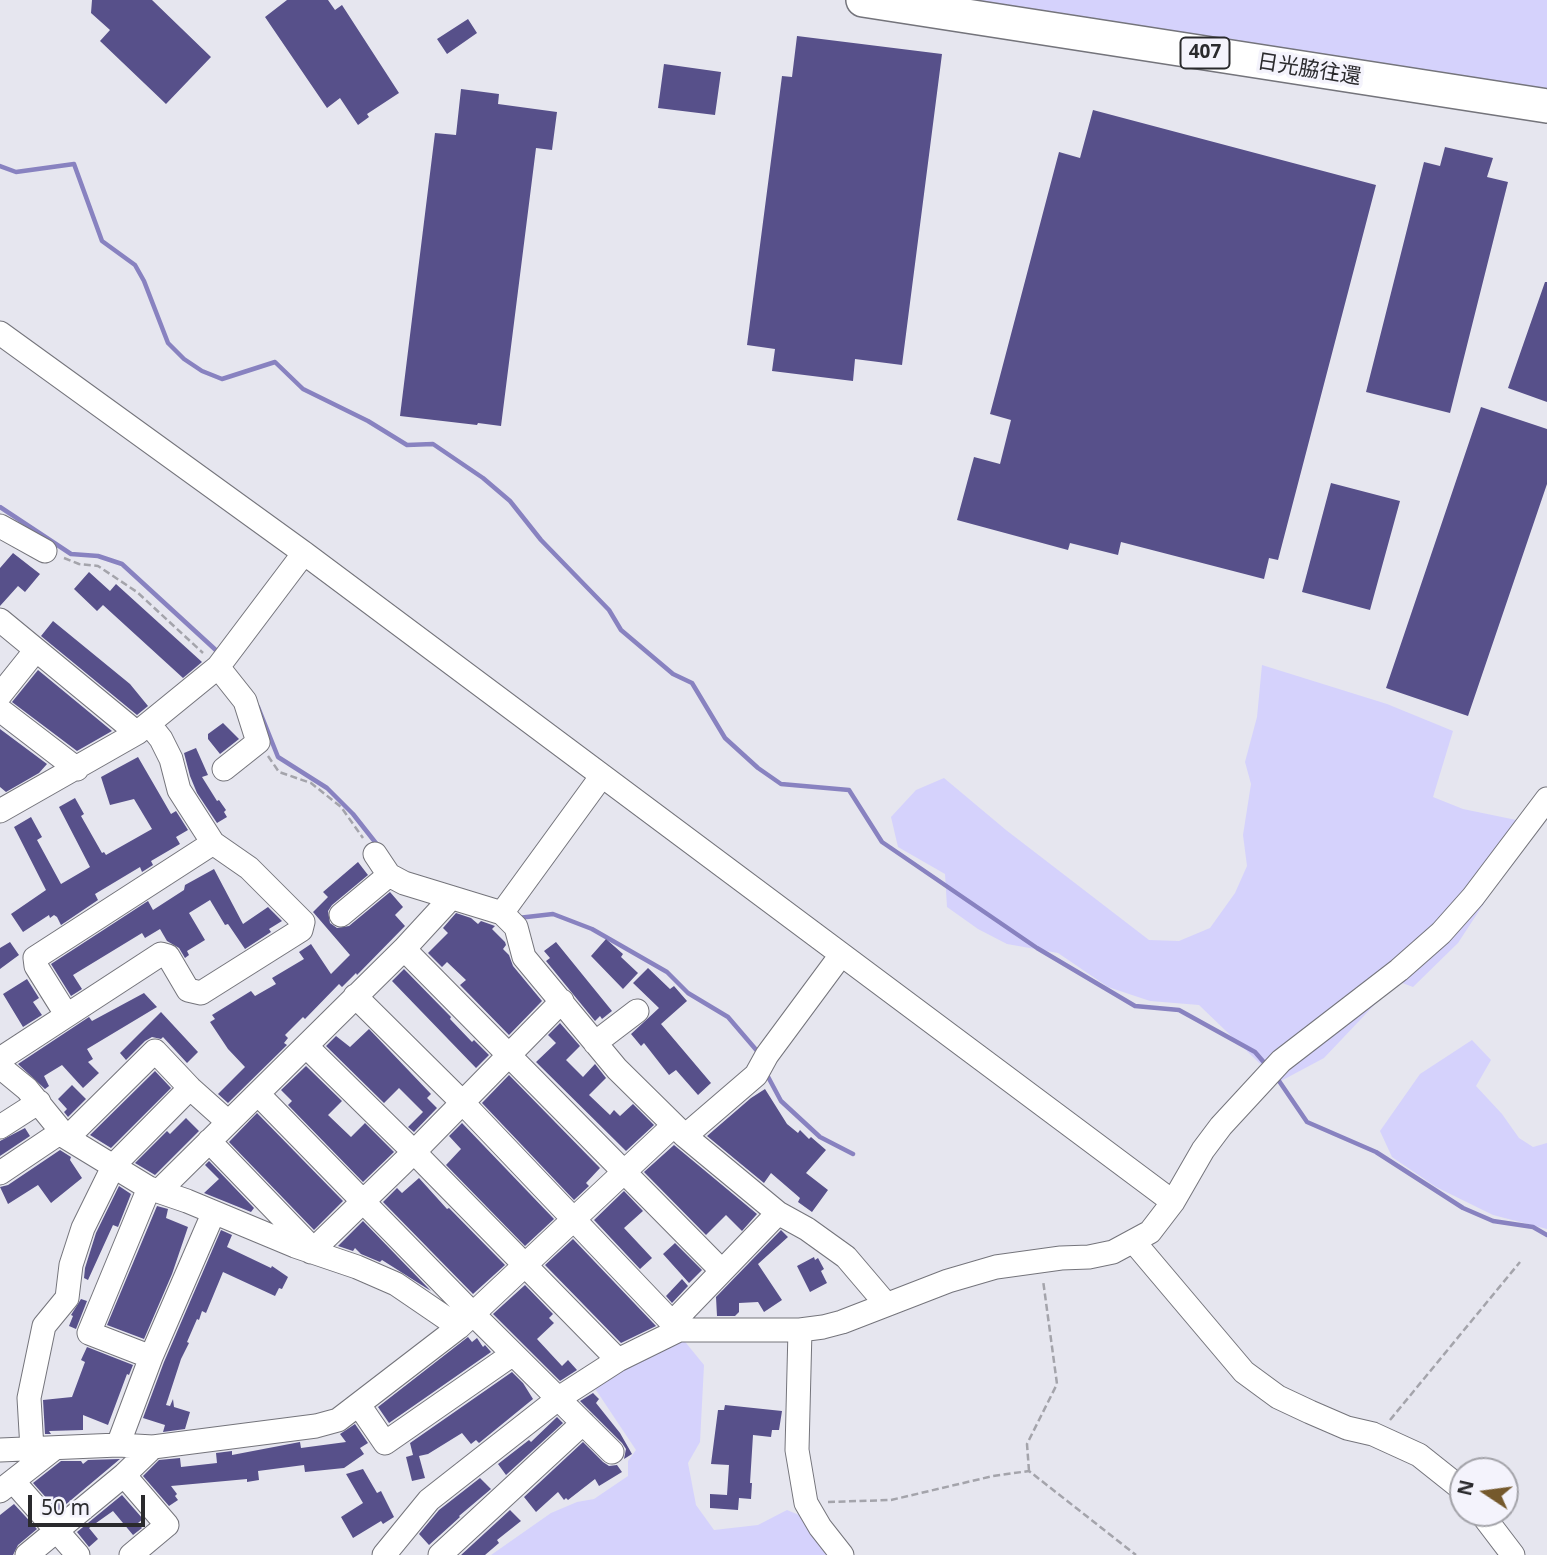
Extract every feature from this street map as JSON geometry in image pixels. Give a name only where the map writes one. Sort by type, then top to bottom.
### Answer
[{"type":"highway","name":"日光脇往還","points":[[863,0],[1547,106]]},
{"type":"street","points":[[0,333],[304,553],[1173,1202]]},
{"type":"street","points":[[0,526],[46,551]]},
{"type":"street","points":[[4,804],[77,769],[143,729],[218,667],[304,553]]},
{"type":"street","points":[[0,620],[36,650],[143,729],[161,739],[171,760],[179,790],[213,843],[249,868],[303,922],[301,930],[201,993],[188,990],[168,956],[161,954],[0,1059]]},
{"type":"street","points":[[0,695],[36,650]]},
{"type":"street","points":[[218,667],[245,701],[258,742],[224,769]]},
{"type":"street","points":[[0,710],[77,769]]},
{"type":"street","points":[[502,913],[601,777]]},
{"type":"street","points":[[355,996],[463,1103],[676,1326],[800,1330],[842,1322],[948,1281],[996,1267],[1113,1252],[1150,1232],[1173,1202],[1203,1150],[1221,1126],[1281,1061],[1399,970],[1441,933],[1473,897],[1547,799]]},
{"type":"street","points":[[66,1014],[36,966],[35,958],[213,843]]},
{"type":"street","points":[[375,854],[389,875],[404,883],[502,913],[516,927],[524,957],[617,1069],[679,1131],[778,1213],[807,1229],[846,1257],[886,1304]]},
{"type":"street","points":[[341,915],[389,875]]},
{"type":"street","points":[[151,1357],[89,1333],[154,1189],[258,1094],[404,949],[451,898]]},
{"type":"street","points":[[404,949],[722,1271]]},
{"type":"street","points":[[0,1450],[153,1447],[316,1426],[338,1420],[466,1320],[625,1171],[756,1075],[766,1055],[841,955]]},
{"type":"street","points":[[312,1250],[365,1201],[562,1001]]},
{"type":"street","points":[[595,1044],[637,1011]]},
{"type":"street","points":[[306,1046],[618,1360]]},
{"type":"street","points":[[0,1173],[64,1135],[155,1051],[190,1088],[228,1122]]},
{"type":"street","points":[[0,1067],[39,1102],[64,1135],[154,1189],[357,1267],[466,1320],[513,1354],[612,1452]]},
{"type":"street","points":[[32,1450],[29,1398],[44,1326],[67,1298],[71,1265],[83,1228],[114,1165],[190,1088]]},
{"type":"street","points":[[258,1094],[365,1201],[466,1320]]},
{"type":"street","points":[[0,1127],[39,1102]]},
{"type":"street","points":[[209,1141],[312,1250]]},
{"type":"street","points":[[383,1555],[429,1500],[559,1398],[676,1326],[722,1271],[778,1213]]},
{"type":"street","points":[[118,1446],[151,1357],[214,1214]]},
{"type":"street","points":[[1134,1242],[1244,1372],[1278,1397],[1347,1428],[1377,1436],[1419,1455],[1449,1479]]},
{"type":"street","points":[[800,1330],[797,1450],[807,1503],[820,1527],[842,1555]]},
{"type":"street","points":[[359,1405],[385,1443],[513,1354]]},
{"type":"street","points":[[440,1555],[583,1423]]},
{"type":"street","points":[[27,1555],[124,1475],[153,1447]]},
{"type":"street","points":[[56,1448],[6,1486],[56,1530],[78,1555]]},
{"type":"street","points":[[124,1475],[167,1525],[131,1555]]},
{"type":"street","points":[[1492,1527],[1513,1555]]},
{"type":"path","points":[[46,551],[79,565],[98,566],[137,592],[218,667]]},
{"type":"path","points":[[258,742],[279,772],[311,783],[341,807],[375,854]]},
{"type":"path","points":[[1041,1261],[1057,1384],[1027,1444],[1030,1471],[1136,1555]]},
{"type":"path","points":[[1377,1436],[1520,1262]]},
{"type":"path","points":[[807,1503],[891,1500],[993,1476],[1030,1471]]},
{"type":"shaded area","points":[[966,0],[1547,0],[1547,96]]},
{"type":"shaded area","points":[[1262,665],[1387,704],[1453,731],[1433,797],[1463,809],[1526,822],[1492,891],[1458,943],[1413,987],[1397,981],[1324,1058],[1279,1082],[1199,1005],[1150,1001],[1108,987],[1058,953],[1007,944],[978,929],[947,907],[945,874],[898,847],[891,817],[916,790],[944,778],[1006,830],[1149,940],[1179,941],[1210,928],[1235,893],[1247,866],[1243,835],[1251,784],[1245,762],[1257,717]]},
{"type":"shaded area","points":[[1472,1040],[1491,1060],[1476,1086],[1502,1114],[1519,1138],[1533,1147],[1547,1143],[1547,1229],[1493,1215],[1436,1187],[1392,1157],[1380,1131],[1420,1074]]},
{"type":"shaded area","points":[[682,1338],[704,1365],[700,1442],[688,1463],[696,1505],[714,1530],[758,1525],[787,1510],[806,1518],[827,1555],[491,1555],[551,1513],[577,1502],[594,1499],[628,1476],[628,1461],[636,1450],[594,1387],[628,1361]]},
{"type":"building","points":[[92,0],[152,0],[211,57],[166,104],[100,41],[110,30],[91,13]]},
{"type":"building","points":[[287,0],[328,0],[335,10],[342,5],[399,93],[367,114],[369,117],[358,125],[340,98],[327,108],[265,17]]},
{"type":"building","points":[[468,19],[477,33],[447,54],[437,39]]},
{"type":"building","points":[[797,36],[942,54],[902,365],[855,359],[853,381],[772,371],[775,349],[747,345],[782,76],[792,77]]},
{"type":"building","points":[[664,64],[721,72],[715,115],[658,108]]},
{"type":"building","points":[[461,89],[499,94],[498,104],[557,112],[552,150],[536,148],[501,426],[400,416],[435,133],[456,135]]},
{"type":"building","points":[[1093,110],[1376,185],[1278,560],[1269,558],[1264,579],[1121,542],[1118,555],[1070,543],[1068,550],[957,520],[974,457],[1000,464],[1011,420],[990,414],[1059,152],[1080,158]]},
{"type":"building","points":[[1445,147],[1493,158],[1487,177],[1508,182],[1450,413],[1366,392],[1424,162],[1440,166]]},
{"type":"building","points":[[1547,282],[1547,402],[1508,388]]},
{"type":"building","points":[[1481,407],[1547,429],[1547,484],[1468,716],[1386,688]]},
{"type":"building","points":[[1331,483],[1400,501],[1370,610],[1302,592]]},
{"type":"building","points":[[13,553],[40,574],[25,592],[18,586],[0,606],[0,568]]},
{"type":"building","points":[[89,572],[110,591],[116,584],[202,662],[183,678],[103,605],[97,611],[74,589]]},
{"type":"building","points":[[53,621],[130,684],[148,706],[137,715],[41,636]]},
{"type":"building","points":[[38,670],[112,731],[77,751],[12,702]]},
{"type":"building","points":[[223,723],[239,739],[220,754],[208,739],[208,734]]},
{"type":"building","points":[[0,729],[47,764],[39,773],[6,792],[0,787]]},
{"type":"building","points":[[196,748],[208,775],[202,777],[226,810],[224,812],[227,817],[217,823],[197,793],[190,776],[184,753]]},
{"type":"building","points":[[138,757],[171,814],[176,811],[188,830],[176,837],[180,844],[151,861],[153,865],[142,872],[140,867],[95,894],[98,900],[61,925],[57,917],[54,915],[50,918],[49,915],[23,932],[11,914],[46,890],[14,827],[31,817],[42,837],[37,840],[61,884],[90,867],[59,807],[75,798],[84,814],[81,816],[102,853],[106,855],[152,829],[134,799],[110,805],[101,777]]},
{"type":"building","points":[[358,862],[368,875],[332,905],[328,911],[330,923],[337,928],[349,926],[390,892],[403,907],[395,915],[405,926],[357,975],[356,973],[342,987],[339,984],[305,1019],[303,1017],[285,1035],[288,1038],[284,1043],[287,1045],[228,1103],[218,1094],[245,1067],[228,1049],[210,1022],[215,1019],[212,1015],[251,991],[255,996],[276,984],[272,978],[304,959],[299,952],[311,944],[331,974],[350,955],[313,912],[328,897],[323,892]]},
{"type":"building","points":[[214,869],[243,924],[268,907],[282,921],[269,929],[271,932],[245,949],[228,924],[225,925],[210,900],[189,913],[205,940],[187,951],[189,955],[185,958],[179,948],[167,941],[160,929],[145,938],[142,933],[73,975],[82,989],[71,996],[51,964],[148,901],[153,910],[184,890],[185,885]]},
{"type":"building","points":[[456,913],[471,918],[478,924],[481,921],[495,926],[492,929],[505,942],[503,949],[509,955],[513,966],[542,1001],[509,1035],[460,985],[466,980],[447,962],[442,967],[428,953],[448,933],[443,928]]},
{"type":"building","points":[[606,939],[638,973],[623,989],[591,956]]},
{"type":"building","points":[[10,942],[19,955],[0,969],[0,948]]},
{"type":"building","points":[[556,942],[612,1011],[602,1019],[600,1016],[595,1021],[546,961],[550,958],[544,951]]},
{"type":"building","points":[[648,968],[670,989],[674,986],[687,1001],[661,1024],[711,1083],[698,1095],[676,1070],[669,1075],[644,1043],[641,1046],[631,1034],[659,1008],[633,983]]},
{"type":"building","points":[[404,969],[472,1042],[474,1040],[489,1055],[476,1068],[392,981]]},
{"type":"building","points":[[27,979],[39,998],[33,1002],[42,1015],[23,1027],[3,994]]},
{"type":"building","points":[[144,993],[157,1007],[87,1049],[93,1059],[88,1062],[99,1073],[83,1088],[62,1065],[44,1076],[49,1086],[45,1089],[18,1064],[89,1017],[92,1021]]},
{"type":"building","points":[[161,1012],[198,1052],[187,1063],[163,1037],[152,1037],[126,1060],[120,1053]]},
{"type":"building","points":[[560,1023],[580,1046],[566,1060],[583,1077],[595,1064],[606,1078],[589,1095],[610,1115],[614,1110],[620,1116],[633,1104],[654,1125],[626,1151],[536,1062],[556,1043],[548,1035]]},
{"type":"building","points":[[369,1029],[431,1094],[427,1098],[437,1108],[414,1132],[408,1127],[423,1112],[399,1088],[384,1103],[326,1046],[336,1036],[350,1047]]},
{"type":"building","points":[[306,1066],[342,1101],[328,1115],[351,1137],[365,1123],[394,1152],[363,1182],[288,1105],[292,1101],[281,1090]]},
{"type":"building","points":[[155,1071],[171,1088],[111,1148],[90,1135]]},
{"type":"building","points":[[509,1075],[600,1168],[586,1183],[589,1186],[574,1200],[482,1103]]},
{"type":"building","points":[[72,1085],[86,1099],[68,1117],[64,1112],[67,1109],[58,1099]]},
{"type":"building","points":[[765,1089],[787,1124],[798,1133],[800,1130],[809,1139],[811,1137],[826,1150],[806,1173],[828,1190],[812,1212],[798,1202],[800,1198],[771,1173],[764,1183],[707,1136]]},
{"type":"building","points":[[257,1113],[343,1201],[314,1230],[229,1142]]},
{"type":"building","points":[[186,1118],[199,1131],[155,1175],[135,1163],[167,1131],[170,1134]]},
{"type":"building","points":[[462,1123],[554,1219],[525,1246],[446,1165],[461,1149],[449,1136]]},
{"type":"building","points":[[25,1128],[30,1136],[0,1156],[0,1141]]},
{"type":"building","points":[[674,1145],[757,1214],[742,1231],[726,1215],[706,1235],[644,1172]]},
{"type":"building","points":[[60,1150],[71,1157],[70,1160],[82,1178],[51,1203],[38,1185],[8,1204],[0,1187],[8,1185]]},
{"type":"building","points":[[209,1161],[254,1208],[251,1212],[204,1193],[219,1179],[205,1165]]},
{"type":"building","points":[[419,1178],[505,1265],[473,1294],[383,1202],[397,1188],[402,1193]]},
{"type":"building","points":[[119,1186],[131,1194],[118,1227],[113,1225],[88,1280],[84,1278],[85,1268],[96,1233]]},
{"type":"building","points":[[624,1191],[643,1211],[624,1228],[652,1258],[640,1269],[594,1220]]},
{"type":"building","points":[[157,1206],[168,1209],[166,1218],[188,1227],[172,1274],[144,1339],[107,1325]]},
{"type":"building","points":[[363,1221],[431,1291],[382,1260],[380,1262],[361,1254],[355,1248],[353,1251],[338,1246]]},
{"type":"building","points":[[221,1230],[232,1235],[227,1247],[271,1268],[272,1266],[288,1277],[275,1296],[223,1272],[206,1313],[202,1311],[187,1342],[189,1343],[166,1405],[170,1406],[173,1399],[174,1407],[190,1412],[185,1429],[163,1432],[165,1425],[143,1418]]},
{"type":"building","points":[[781,1230],[788,1237],[758,1264],[782,1300],[764,1312],[758,1302],[739,1303],[739,1312],[735,1316],[717,1316],[716,1297]]},
{"type":"building","points":[[573,1239],[656,1326],[621,1343],[545,1265]]},
{"type":"building","points":[[675,1243],[702,1270],[689,1283],[663,1254]]},
{"type":"building","points":[[814,1257],[815,1260],[818,1258],[824,1269],[821,1271],[827,1283],[810,1292],[797,1266]]},
{"type":"building","points":[[682,1279],[688,1286],[672,1303],[666,1296]]},
{"type":"building","points":[[525,1285],[553,1314],[549,1318],[554,1323],[537,1339],[562,1366],[568,1360],[577,1370],[560,1381],[493,1314]]},
{"type":"building","points":[[81,1299],[87,1301],[76,1329],[69,1326],[73,1316],[71,1315]]},
{"type":"building","points":[[468,1337],[472,1342],[477,1338],[483,1347],[485,1345],[491,1352],[389,1423],[378,1407]]},
{"type":"building","points":[[87,1347],[133,1365],[108,1425],[83,1415],[83,1430],[49,1431],[51,1434],[45,1434],[43,1400],[72,1397],[85,1362],[81,1360]]},
{"type":"building","points":[[512,1372],[533,1399],[479,1443],[476,1440],[471,1444],[462,1433],[428,1454],[419,1456],[425,1478],[412,1481],[406,1457],[413,1455],[410,1443]]},
{"type":"building","points":[[593,1393],[599,1399],[596,1403],[620,1433],[632,1454],[624,1459],[626,1449],[622,1443],[580,1401]]},
{"type":"building","points":[[725,1405],[782,1411],[779,1430],[772,1430],[771,1437],[753,1435],[751,1499],[739,1498],[738,1510],[710,1508],[710,1494],[727,1495],[729,1465],[711,1464],[718,1410],[724,1410]]},
{"type":"building","points":[[557,1417],[563,1423],[506,1475],[498,1464],[529,1440],[531,1442]]},
{"type":"building","points":[[355,1424],[368,1443],[360,1448],[364,1454],[344,1468],[305,1472],[304,1465],[258,1471],[259,1480],[247,1482],[247,1479],[171,1486],[178,1500],[169,1506],[143,1476],[159,1460],[180,1458],[181,1467],[217,1463],[216,1453],[232,1451],[232,1455],[300,1442],[301,1448],[346,1442],[340,1434]]},
{"type":"building","points":[[583,1442],[603,1462],[609,1466],[617,1465],[622,1472],[599,1486],[595,1479],[568,1500],[564,1500],[558,1492],[536,1512],[524,1497]]},
{"type":"building","points":[[120,1459],[58,1511],[33,1483],[61,1461],[81,1461],[83,1464],[88,1460]]},
{"type":"building","points":[[363,1469],[377,1493],[381,1491],[394,1517],[383,1524],[381,1521],[353,1538],[341,1517],[363,1503],[346,1474]]},
{"type":"building","points":[[480,1478],[491,1489],[429,1545],[419,1534],[439,1510]]},
{"type":"building","points":[[122,1495],[143,1519],[138,1523],[142,1528],[133,1535],[113,1511],[89,1528],[98,1539],[89,1547],[77,1532]]},
{"type":"building","points":[[14,1504],[37,1529],[18,1545],[13,1555],[0,1555],[0,1515]]},
{"type":"building","points":[[510,1510],[521,1521],[497,1540],[499,1543],[485,1555],[461,1555]]},
{"type":"waterway","points":[[0,166],[16,172],[74,164],[102,241],[135,265],[168,343],[184,359],[202,371],[222,379],[275,362],[303,389],[368,421],[407,445],[433,444],[483,478],[510,501],[541,540],[609,610],[621,630],[673,674],[692,683],[725,738],[758,768],[781,784],[849,790],[882,842],[1037,948],[1135,1006],[1179,1010],[1255,1052],[1268,1067]]},
{"type":"waterway","points":[[0,507],[71,554],[98,556],[122,564],[219,653]]},
{"type":"waterway","points":[[258,707],[278,757],[327,788],[353,814],[379,847]]},
{"type":"waterway","points":[[518,918],[553,914],[592,929],[667,972],[688,993],[728,1017],[758,1052]]},
{"type":"waterway","points":[[766,1073],[781,1101],[820,1137],[853,1154]]},
{"type":"waterway","points":[[1277,1078],[1307,1122],[1376,1152],[1463,1208],[1493,1221],[1533,1227],[1547,1235]]}]
